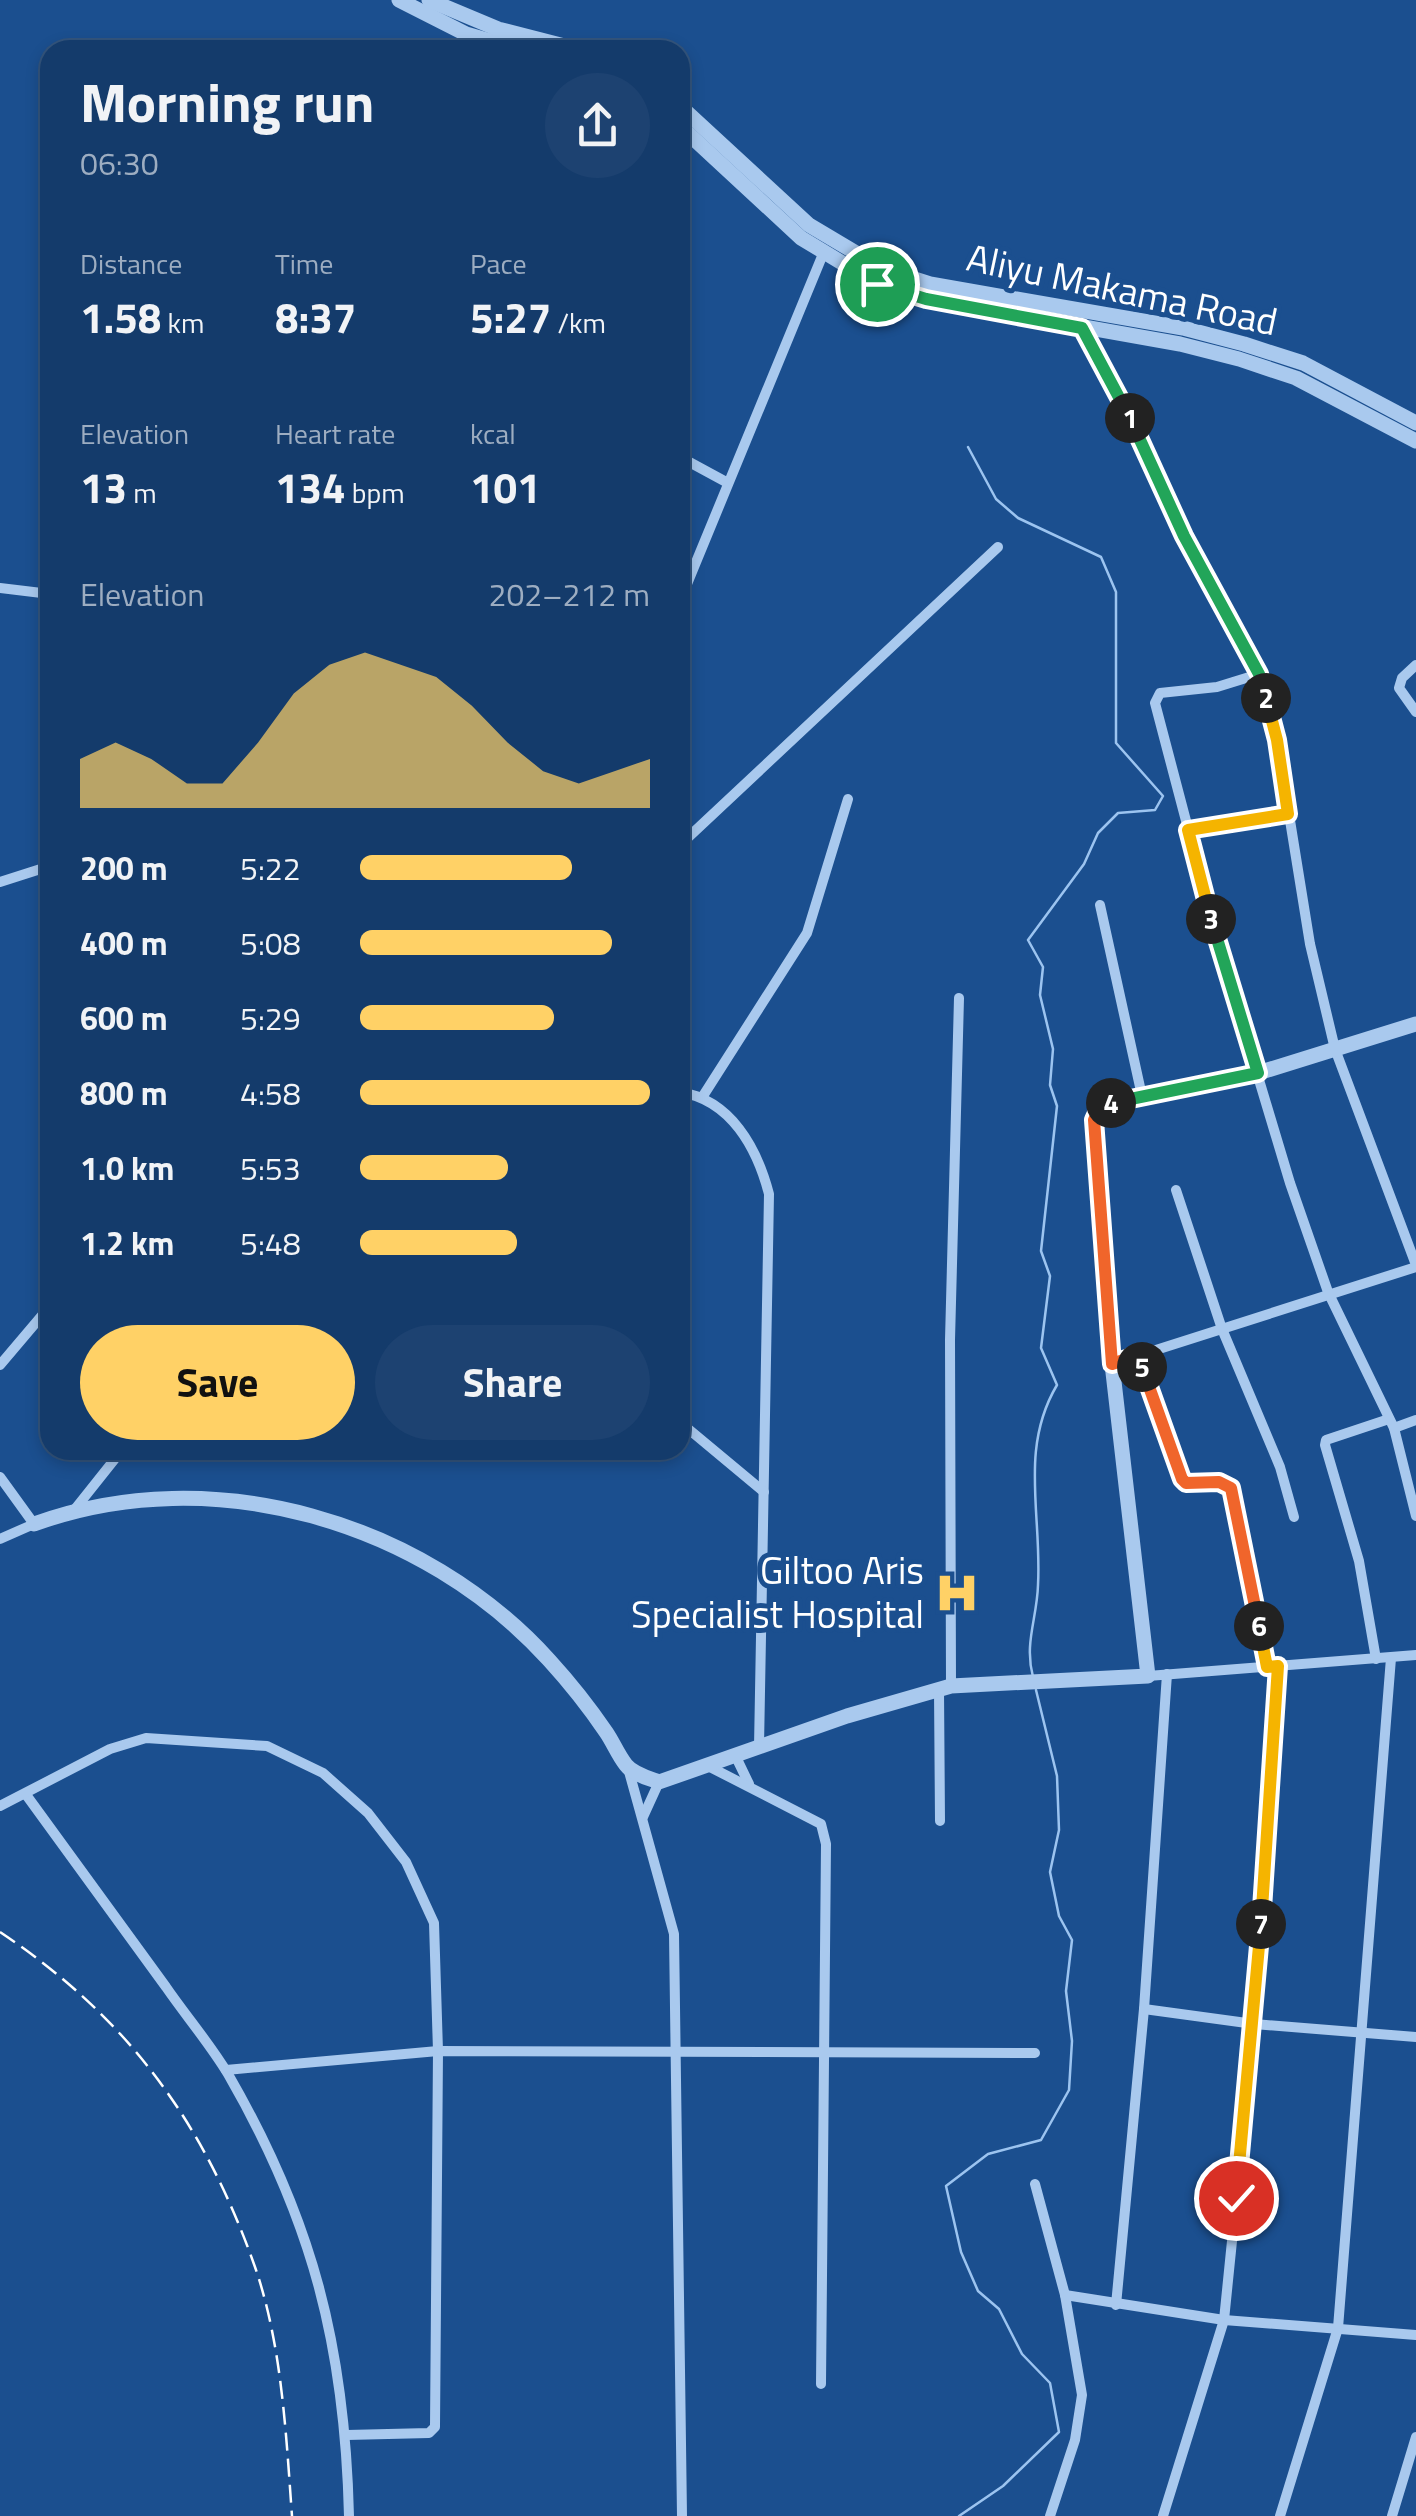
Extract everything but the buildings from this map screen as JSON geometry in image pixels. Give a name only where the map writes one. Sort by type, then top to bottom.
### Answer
[{"type":"street","points":[[398,0],[427,18],[478,40]]},
{"type":"street","points":[[428,0],[498,29],[541,40]]},
{"type":"street","name":"Aliyu Makama Road","points":[[690,118],[713,146],[823,254],[894,289],[1022,308]]},
{"type":"street","name":"Aliyu Makama Road","points":[[690,132],[713,146],[810,225],[883,269],[1039,312],[1183,328],[1244,344],[1302,363],[1416,423]]},
{"type":"street","points":[[690,582],[823,254]]},
{"type":"street","name":"Aliyu Makama Road","points":[[1039,312],[1082,328],[1180,344],[1296,378],[1416,442]]},
{"type":"street","points":[[1082,328],[1184,536],[1259,674],[1277,740],[1310,944],[1335,1049],[1416,1266],[1112,1364]]},
{"type":"street","points":[[690,463],[728,483]]},
{"type":"street","points":[[690,836],[998,547]]},
{"type":"street","points":[[0,588],[40,593]]},
{"type":"street","points":[[1416,665],[1402,678],[1398,688],[1416,712]]},
{"type":"street","points":[[1259,674],[1217,687],[1160,692],[1155,697],[1188,830],[1258,1073],[1328,1292],[1391,1424],[1416,1516]]},
{"type":"street","points":[[703,1096],[807,933],[848,799]]},
{"type":"street","points":[[1188,830],[1288,814]]},
{"type":"street","points":[[0,882],[40,869]]},
{"type":"street","points":[[1100,904],[1142,1096]]},
{"type":"street","points":[[940,1821],[959,998]]},
{"type":"street","points":[[1148,1676],[1112,1364],[1094,1120],[1099,1109],[1142,1096],[1258,1073],[1416,1024]]},
{"type":"street","points":[[690,1094],[703,1096],[727,1115],[759,1154],[769,1194],[760,1747]]},
{"type":"street","points":[[1176,1190],[1222,1328],[1280,1467],[1294,1517]]},
{"type":"street","points":[[0,1365],[40,1318]]},
{"type":"street","points":[[1138,1355],[1182,1479],[1186,1483],[1219,1482],[1231,1488],[1273,1667],[1254,2024],[1224,2320],[1163,2516]]},
{"type":"street","points":[[1376,1659],[1359,1561],[1325,1445],[1326,1440],[1416,1420]]},
{"type":"street","points":[[690,1430],[764,1492]]},
{"type":"street","points":[[74,1509],[114,1460]]},
{"type":"street","points":[[0,1477],[34,1524]]},
{"type":"street","points":[[0,1539],[74,1509],[150,1501],[225,1500],[301,1511],[374,1536],[444,1573],[512,1619],[570,1684],[627,1767],[674,1934],[682,2516]]},
{"type":"street","points":[[627,1767],[659,1782],[945,1688],[1416,1655]]},
{"type":"street","points":[[1280,2516],[1338,2328],[1392,1658]]},
{"type":"street","points":[[1116,2304],[1144,2009],[1167,1674]]},
{"type":"street","points":[[0,1806],[27,1796],[78,1764],[146,1738],[267,1746],[323,1773],[368,1813],[406,1862],[434,1923],[438,2051],[435,2427],[429,2433],[348,2435]]},
{"type":"street","points":[[736,1756],[749,1785]]},
{"type":"street","points":[[710,1766],[821,1824],[826,1844],[821,2384]]},
{"type":"street","points":[[643,1818],[659,1782]]},
{"type":"street","points":[[27,1796],[226,2070],[258,2129],[314,2259],[338,2353],[348,2435],[349,2516]]},
{"type":"street","points":[[1144,2009],[1254,2024],[1416,2037]]},
{"type":"street","points":[[226,2070],[438,2051],[1035,2054]]},
{"type":"street","points":[[1035,2184],[1064,2295],[1082,2395],[1074,2440],[1050,2516]]},
{"type":"street","points":[[1064,2295],[1224,2320],[1416,2335]]},
{"type":"street","points":[[1392,2516],[1416,2437]]},
{"type":"waterway","points":[[968,447],[996,499],[1018,518],[1101,557],[1116,592],[1116,743],[1163,796],[1155,810],[1118,813],[1098,833],[1084,864],[1028,940],[1043,967],[1040,995],[1053,1049],[1050,1085],[1057,1106],[1041,1251],[1050,1276],[1041,1348],[1057,1385],[1045,1409],[1035,1458],[1038,1559],[1030,1653],[1033,1677]]},
{"type":"waterway","points":[[959,2516],[1003,2486],[1059,2432],[1050,2383],[1022,2354],[999,2309],[978,2291],[961,2252],[946,2186],[988,2154],[1041,2140],[1069,2090],[1072,2041],[1066,1991],[1072,1940],[1059,1916],[1050,1872],[1059,1830],[1057,1776],[1036,1690]]},
{"type":"railway","points":[[0,1932],[45,1965],[123,2037],[156,2077],[212,2165],[255,2267],[271,2327],[292,2516]]},
{"type":"place","name":"Giltoo Aris Specialist Hospital","points":[[957,1593]]},
{"type":"route","points":[[877,284],[926,299],[1082,328],[1184,536],[1259,674],[1277,740],[1288,814],[1188,830],[1258,1073],[1111,1103],[1099,1109],[1094,1120],[1112,1364],[1138,1355],[1182,1479],[1186,1483],[1219,1482],[1231,1488],[1267,1667],[1278,1666],[1254,2024],[1236,2198]]}]
